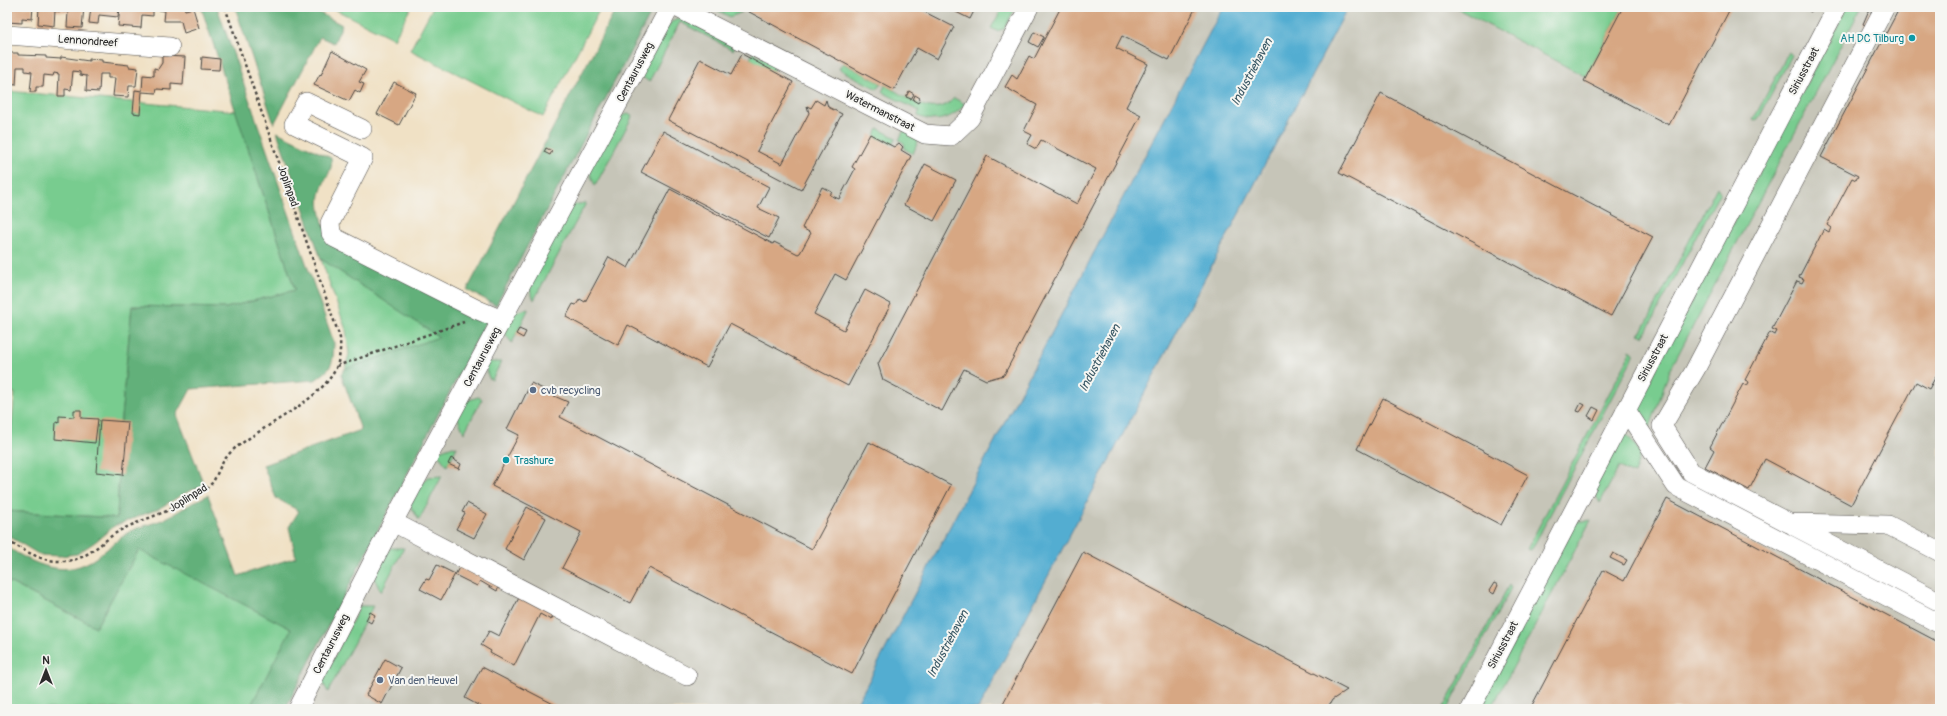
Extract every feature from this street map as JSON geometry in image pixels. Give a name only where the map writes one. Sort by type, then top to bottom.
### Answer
[{"type":"street","name":"Centaurusweg","points":[[298,709],[496,316],[670,7]]},
{"type":"street","name":"Watermanstraat","points":[[676,7],[925,134],[951,136],[970,118],[1028,7]]},
{"type":"street","name":"Siriusstraat","points":[[1470,709],[1837,7]]},
{"type":"street","points":[[1885,7],[1696,370],[1662,426],[1691,472],[1940,602]]},
{"type":"street","name":"Lennondreef","points":[[7,35],[170,47]]},
{"type":"street","points":[[362,129],[306,102],[294,124],[363,158],[330,223],[332,233],[335,238],[478,310],[496,316]]},
{"type":"street","points":[[1626,410],[1676,486],[1940,624]]},
{"type":"street","points":[[393,522],[687,676]]},
{"type":"street","points":[[1789,523],[1888,526],[1940,552]]},
{"type":"path","name":"Joplinpad","points":[[7,541],[40,559],[63,561],[82,558],[119,531],[160,515],[200,494],[213,483],[222,463],[236,447],[318,393],[331,378],[336,366],[341,351],[340,338],[225,7]]},
{"type":"path","points":[[336,366],[496,316]]},
{"type":"shaded area","points":[[637,7],[1234,7],[865,709],[284,709]]},
{"type":"shaded area","points":[[1332,7],[1940,7],[1940,709],[963,709]]},
{"type":"green space","points":[[201,7],[217,7],[334,343],[331,365],[329,369],[315,380],[191,389],[177,415],[204,485],[185,493],[158,509],[114,526],[95,542],[77,554],[60,556],[40,555],[7,535],[7,511],[117,518],[121,418],[132,306],[226,308],[295,290]]},
{"type":"green space","points":[[235,7],[309,7],[342,25],[334,43],[320,37],[274,124]]},
{"type":"green space","points":[[330,7],[411,7],[394,39]]},
{"type":"green space","points":[[433,7],[601,7],[543,117],[410,50]]},
{"type":"green space","points":[[617,7],[654,7],[496,305],[467,290]]},
{"type":"green space","points":[[711,7],[732,7],[742,12],[730,17]]},
{"type":"green space","points":[[1003,7],[1016,7],[1004,29],[997,31],[991,28]]},
{"type":"green space","points":[[1454,7],[1623,7],[1586,77]]},
{"type":"green space","points":[[1847,7],[1861,7],[1670,370],[1649,430],[1637,405],[1829,41],[1831,42],[1831,39]]},
{"type":"green space","points":[[681,18],[736,44],[733,50],[680,22],[649,82],[639,74],[671,22]]},
{"type":"green space","points":[[1789,52],[1792,55],[1758,120],[1753,120]]},
{"type":"green space","points":[[753,53],[777,65],[773,71],[750,59]]},
{"type":"green space","points":[[843,63],[881,83],[877,89],[839,69]]},
{"type":"green space","points":[[885,85],[911,100],[929,107],[938,107],[946,104],[954,98],[965,104],[955,113],[943,119],[931,120],[918,116],[919,111],[882,92]]},
{"type":"green space","points":[[7,91],[236,111],[295,290],[226,308],[132,306],[121,418],[117,518],[7,511],[7,469],[15,393],[7,392]]},
{"type":"green space","points":[[628,114],[632,115],[631,119],[595,186],[588,168],[614,118]]},
{"type":"green space","points":[[905,128],[918,141],[913,154],[905,149],[904,143],[899,140]]},
{"type":"green space","points":[[879,129],[896,138],[893,143],[875,137],[877,130]]},
{"type":"green space","points":[[277,132],[331,158],[331,167],[322,187],[319,200],[324,226],[487,320],[285,709],[249,709],[291,629],[139,550],[96,627],[7,581],[7,547],[40,564],[62,569],[74,568],[97,557],[131,531],[162,520],[208,495],[238,576],[296,557],[289,527],[299,511],[276,498],[263,465],[361,430],[341,374],[345,369],[439,337],[321,259]]},
{"type":"green space","points":[[1717,187],[1720,192],[1645,334],[1643,336],[1638,334],[1643,330]]},
{"type":"green space","points":[[586,203],[534,300],[527,283],[567,207]]},
{"type":"green space","points":[[321,259],[440,337],[345,369],[349,354],[346,330]]},
{"type":"green space","points":[[528,309],[512,343],[502,330],[511,313]]},
{"type":"green space","points":[[1630,350],[1634,353],[1634,355],[1532,549],[1527,549],[1629,356]]},
{"type":"green space","points":[[487,362],[501,362],[492,380],[489,378],[484,364]]},
{"type":"green space","points":[[478,397],[482,399],[464,433],[457,416],[464,402]]},
{"type":"green space","points":[[1625,432],[1641,453],[1634,474],[1619,467],[1600,503],[1593,490]]},
{"type":"green space","points":[[453,446],[457,447],[447,466],[439,456],[439,451]]},
{"type":"green space","points":[[442,476],[419,520],[410,505],[427,477]]},
{"type":"green space","points":[[1591,520],[1491,709],[1478,709],[1576,522]]},
{"type":"green space","points":[[390,548],[404,548],[381,592],[374,578]]},
{"type":"green space","points":[[139,549],[292,629],[249,709],[7,709],[7,581],[96,627]]},
{"type":"green space","points":[[1509,585],[1511,588],[1447,709],[1443,709]]},
{"type":"green space","points":[[360,606],[373,606],[328,692],[322,681]]},
{"type":"water","name":"Industriehaven","points":[[1223,7],[1348,7],[978,709],[854,709]]},
{"type":"building","points":[[7,7],[33,7],[32,19],[22,18],[22,23],[7,22]]},
{"type":"building","points":[[39,7],[84,7],[82,28],[67,27],[68,12],[55,11],[54,26],[38,24]]},
{"type":"building","points":[[91,7],[119,7],[118,17],[99,15],[98,24],[89,23]]},
{"type":"building","points":[[120,7],[153,7],[153,16],[142,15],[141,28],[118,26]]},
{"type":"building","points":[[158,7],[184,7],[185,10],[193,8],[199,28],[184,33],[181,21],[164,21],[165,11],[158,10]]},
{"type":"building","points":[[740,7],[915,7],[954,27],[937,59],[917,48],[894,90]]},
{"type":"building","points":[[946,7],[976,7],[970,19]]},
{"type":"building","points":[[1061,7],[1196,7],[1169,60],[1122,36],[1116,48],[1148,64],[1126,107],[1141,115],[1004,375],[986,380],[964,369],[942,411],[883,380],[878,364],[987,156],[1077,204],[1096,169],[1041,140],[1036,149],[1027,144],[1032,135],[1024,131],[1037,105],[1005,87],[1012,75],[1017,79],[1029,56],[1034,59]]},
{"type":"building","points":[[1623,7],[1731,7],[1669,125],[1584,81]]},
{"type":"building","points":[[1802,7],[1813,7],[1811,12]]},
{"type":"building","points":[[1900,7],[1940,7],[1940,369],[1929,389],[1916,382],[1851,505],[1765,459],[1749,490],[1705,467],[1714,450],[1710,447],[1743,384],[1747,386],[1749,382],[1745,380],[1770,332],[1775,335],[1777,331],[1772,329],[1797,281],[1802,283],[1804,279],[1799,277],[1824,229],[1829,232],[1831,228],[1827,225],[1852,178],[1856,180],[1858,176],[1821,157]]},
{"type":"building","points":[[1869,10],[1875,13],[1868,26],[1863,24]]},
{"type":"building","points":[[1034,32],[1044,37],[1038,47],[1029,42]]},
{"type":"building","points":[[332,51],[366,70],[359,82],[364,84],[360,93],[355,90],[349,101],[314,85],[320,74],[321,75]]},
{"type":"building","points":[[7,53],[46,56],[46,58],[61,59],[61,57],[89,61],[89,59],[102,60],[102,62],[129,65],[129,67],[138,68],[136,86],[129,86],[128,97],[113,96],[115,78],[108,78],[108,74],[100,74],[99,92],[86,91],[87,76],[80,75],[80,72],[73,71],[71,90],[65,89],[65,96],[58,96],[59,74],[54,73],[53,76],[44,75],[43,87],[36,87],[36,92],[30,92],[32,72],[25,71],[25,67],[17,67],[16,85],[7,84]]},
{"type":"building","points":[[742,54],[793,82],[757,151],[782,164],[809,113],[807,106],[811,108],[816,100],[824,105],[826,100],[828,107],[842,114],[801,190],[668,120],[700,59],[731,75]]},
{"type":"building","points":[[162,56],[185,57],[183,85],[171,84],[171,90],[157,89],[156,93],[142,92],[140,114],[133,113],[135,90],[142,91],[143,75],[154,76],[154,68],[158,69],[162,63]]},
{"type":"building","points":[[202,57],[220,59],[219,70],[201,69]]},
{"type":"building","points":[[394,82],[416,93],[399,125],[377,114]]},
{"type":"building","points":[[909,91],[914,94],[911,99],[906,97]]},
{"type":"building","points":[[1381,93],[1653,237],[1611,316],[1339,173]]},
{"type":"building","points":[[915,95],[920,98],[918,103],[913,100]]},
{"type":"building","points":[[663,131],[769,187],[758,208],[779,218],[769,238],[641,172]]},
{"type":"building","points":[[870,134],[894,147],[899,143],[903,147],[901,150],[911,156],[846,280],[835,274],[814,314],[844,330],[865,290],[891,304],[848,386],[730,324],[707,367],[628,325],[618,345],[566,317],[573,304],[576,305],[580,299],[585,302],[609,257],[628,268],[670,189],[773,244],[774,242],[798,254],[800,253],[811,233],[802,228],[822,187],[832,192],[830,195],[839,199],[855,169],[852,167]]},
{"type":"building","points":[[546,148],[552,151],[550,155],[544,152]]},
{"type":"building","points":[[925,164],[956,180],[934,221],[904,205]]},
{"type":"building","points":[[519,329],[526,332],[523,338],[516,334]]},
{"type":"building","points":[[531,383],[545,390],[545,392],[568,402],[560,417],[812,549],[869,442],[951,485],[852,674],[649,568],[630,603],[562,568],[581,532],[492,486],[519,435],[507,429]]},
{"type":"building","points":[[1383,398],[1528,475],[1501,525],[1357,449]]},
{"type":"building","points":[[1581,403],[1585,405],[1580,412],[1577,411]]},
{"type":"building","points":[[1593,407],[1599,410],[1594,420],[1588,416]]},
{"type":"building","points":[[74,410],[81,410],[81,418],[98,419],[95,443],[55,439],[56,422],[59,423],[59,416],[74,417]]},
{"type":"building","points":[[100,420],[128,422],[123,475],[96,472]]},
{"type":"building","points":[[451,458],[461,464],[459,469],[448,464]]},
{"type":"building","points":[[1667,499],[1940,643],[1940,709],[1530,709],[1603,570],[1624,581]]},
{"type":"building","points":[[467,503],[487,514],[474,538],[456,529],[465,513],[462,512]]},
{"type":"building","points":[[527,507],[546,518],[524,560],[505,549]]},
{"type":"building","points":[[1083,552],[1347,690],[1332,700],[1327,709],[1000,709]]},
{"type":"building","points":[[1613,553],[1627,560],[1624,565],[1610,558]]},
{"type":"building","points":[[462,562],[501,583],[497,591],[480,581],[477,586],[455,575]]},
{"type":"building","points":[[437,565],[455,574],[441,600],[420,589],[426,579],[429,580]]},
{"type":"building","points":[[1494,583],[1498,585],[1494,594],[1489,591]]},
{"type":"building","points":[[521,594],[556,611],[551,620],[540,614],[514,666],[490,653],[491,651],[481,645],[489,631],[499,636]]},
{"type":"building","points":[[370,612],[375,615],[371,623],[366,620]]},
{"type":"building","points":[[385,659],[401,668],[382,704],[366,695]]},
{"type":"building","points":[[482,667],[563,709],[485,709],[465,698]]},
{"type":"place","name":"AH DC Tilburg","points":[[1912,38]]},
{"type":"place","name":"cvb recycling","points":[[533,390]]},
{"type":"place","name":"Trashure","points":[[506,460]]},
{"type":"place","name":"Van den Heuvel","points":[[380,680]]}]
